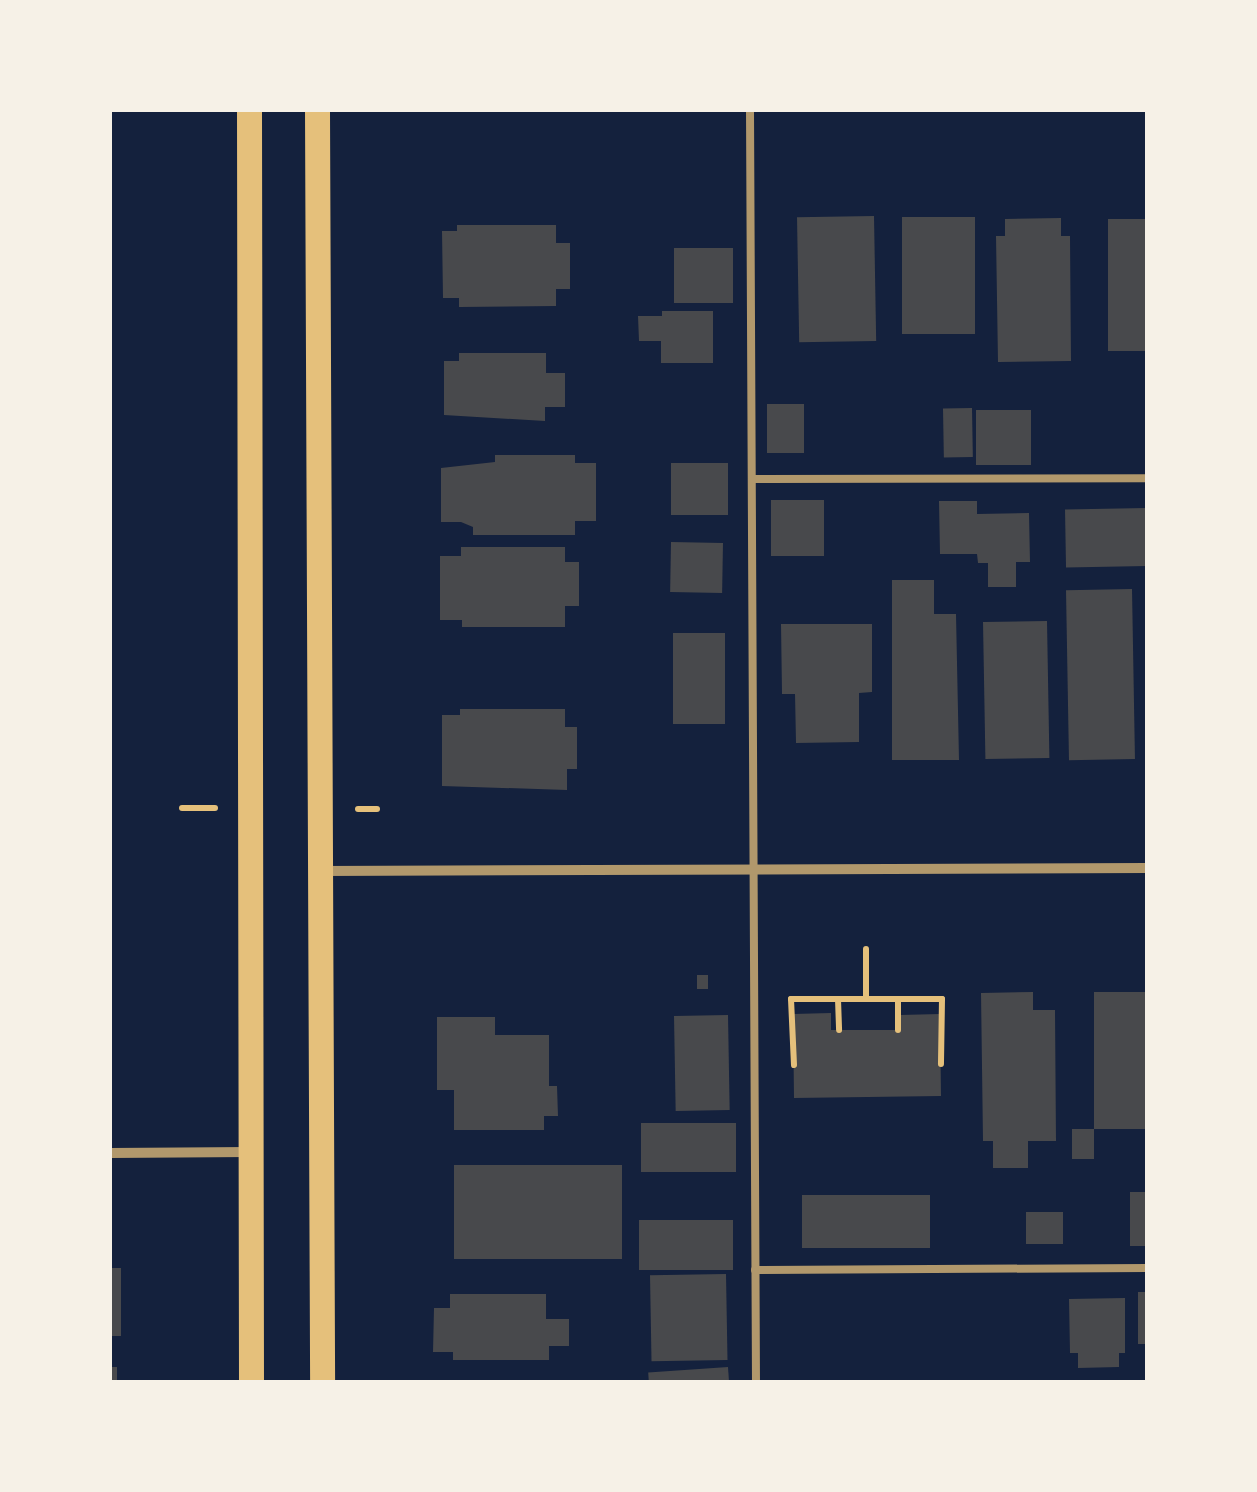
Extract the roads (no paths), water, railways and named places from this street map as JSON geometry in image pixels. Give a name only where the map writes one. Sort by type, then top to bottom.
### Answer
[{"type":"main road","points":[[248,110],[251,1382]]},
{"type":"main road","points":[[318,110],[322,1382]]},
{"type":"street","points":[[320,871],[1147,868]]},
{"type":"street","points":[[110,1153],[250,1152]]},
{"type":"lane","points":[[750,110],[756,1382]]},
{"type":"lane","points":[[752,480],[1147,478]]},
{"type":"lane","points":[[755,1270],[1147,1268]]}]
